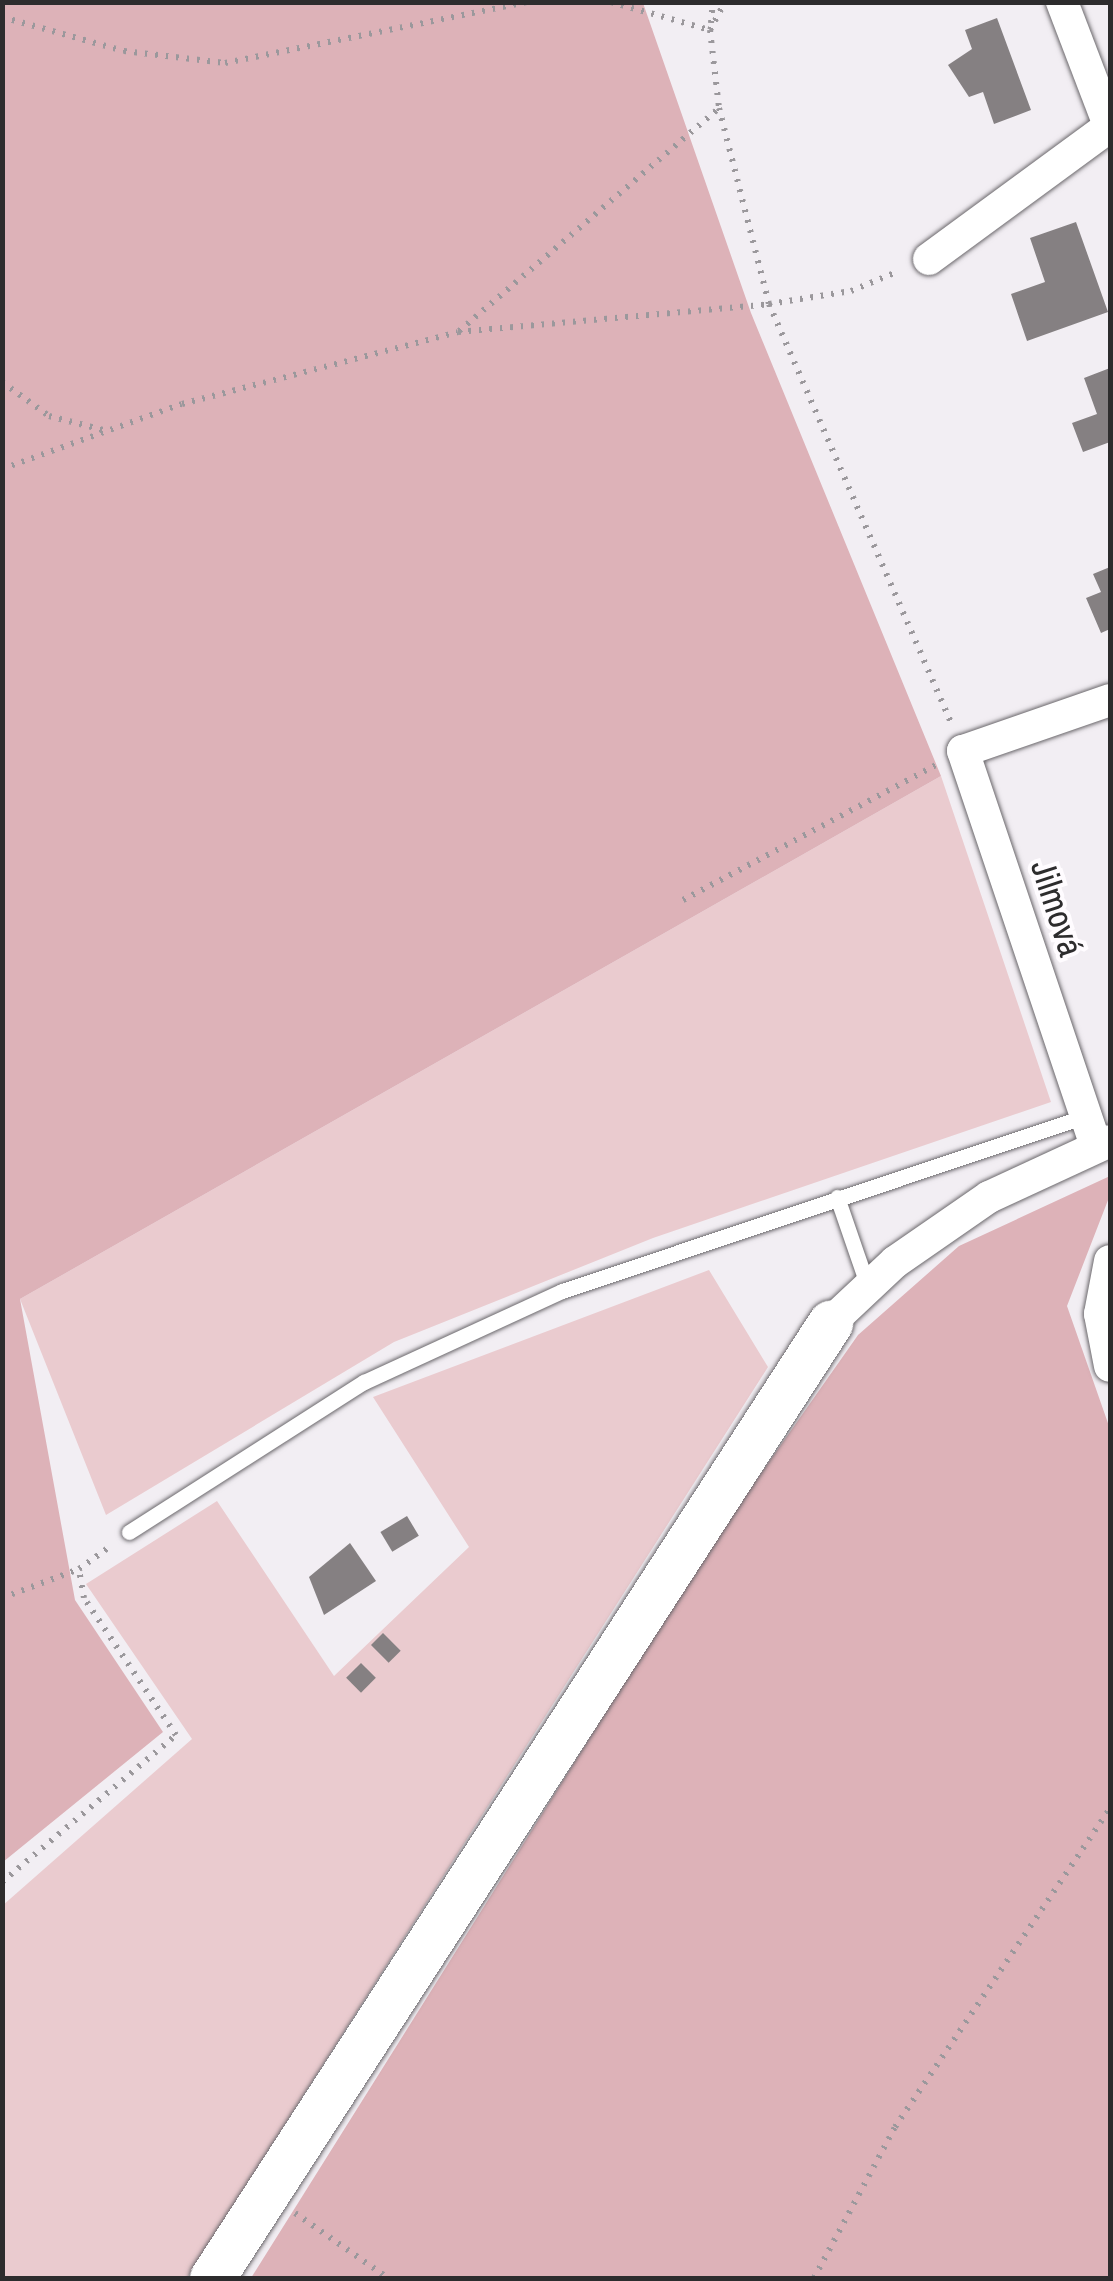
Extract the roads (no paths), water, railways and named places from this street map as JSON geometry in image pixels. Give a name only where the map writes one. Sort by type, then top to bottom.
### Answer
[{"type":"street","points":[[930,259],[1110,126],[1062,2]]},
{"type":"street","name":"Jilmová","points":[[1097,1134],[963,751],[1110,700]]},
{"type":"street","points":[[212,2278],[830,1323],[868,1287],[990,1197],[1097,1134]]},
{"type":"street","points":[[1110,1260],[1100,1314],[1110,1366]]},
{"type":"lane","points":[[128,1532],[364,1382],[562,1291],[837,1197],[1097,1134]]},
{"type":"lane","points":[[837,1197],[868,1287]]}]
